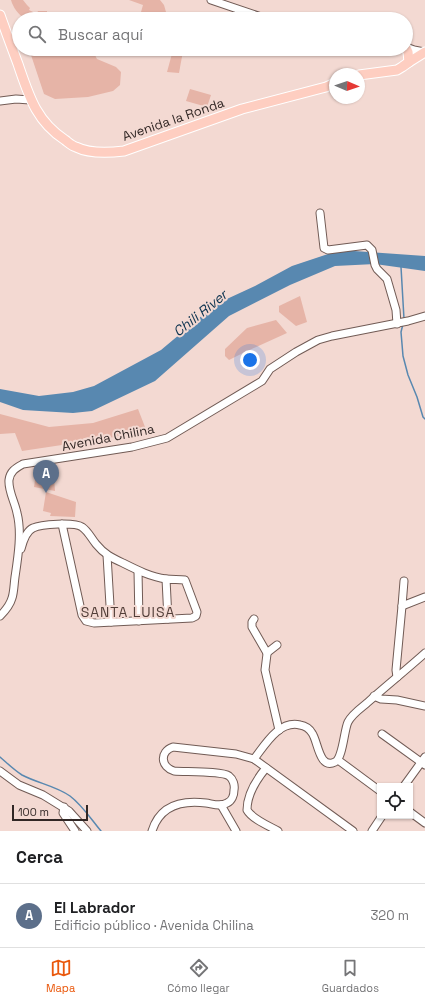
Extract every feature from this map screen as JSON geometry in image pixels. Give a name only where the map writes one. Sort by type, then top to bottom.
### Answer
[{"type":"main road","name":"Avenida la Ronda","points":[[0,15],[12,49]]},
{"type":"main road","points":[[365,74],[397,70],[425,52]]},
{"type":"main road","name":"Avenida la Ronda","points":[[14,56],[30,100],[47,125],[59,136],[76,147],[92,152],[107,153],[124,151],[242,109],[329,86]]},
{"type":"main road","points":[[408,56],[409,62]]},
{"type":"street","points":[[211,0],[246,12]]},
{"type":"street","points":[[413,50],[425,52]]},
{"type":"street","points":[[0,101],[16,99],[30,100]]},
{"type":"street","points":[[320,214],[324,248],[328,250],[368,245],[372,250],[375,265],[386,279],[402,323]]},
{"type":"street","name":"Avenida Chilina","points":[[0,616],[8,608],[12,598],[17,562],[20,528],[9,486],[11,473],[15,468],[22,464],[132,447],[167,438],[262,381],[270,369],[318,340],[402,323],[425,316]]},
{"type":"street","points":[[17,562],[27,533],[33,528],[46,525],[62,524],[75,525],[83,528],[107,555],[138,570],[155,576],[166,579],[183,579],[186,581],[197,614],[196,616],[192,618],[111,622],[90,622],[84,618],[62,524]]},
{"type":"street","points":[[107,555],[111,622]]},
{"type":"street","points":[[138,570],[139,621]]},
{"type":"street","points":[[166,579],[168,619]]},
{"type":"street","points":[[397,677],[396,673],[404,581]]},
{"type":"street","points":[[402,606],[425,597]]},
{"type":"street","points":[[254,619],[252,622],[252,627],[267,653],[265,670],[280,730]]},
{"type":"street","points":[[267,653],[278,645]]},
{"type":"street","points":[[254,759],[280,730],[288,725],[296,724],[307,726],[313,733],[321,757],[325,761],[330,763],[335,762],[338,760],[345,729],[349,721],[374,696],[425,653]]},
{"type":"street","points":[[397,661],[402,665],[410,666]]},
{"type":"street","points":[[385,687],[390,695],[397,700]]},
{"type":"street","points":[[374,696],[381,699],[397,700],[425,706]]},
{"type":"street","points":[[382,734],[424,761],[406,783]]},
{"type":"street","points":[[152,831],[154,824],[163,813],[172,806],[193,802],[221,805],[231,800],[233,796],[234,785],[231,778],[228,776],[218,773],[170,770],[164,764],[163,757],[166,750],[173,747],[218,751],[254,759],[353,831]]},
{"type":"street","points":[[338,760],[377,789]]},
{"type":"street","points":[[266,768],[257,779],[253,787],[249,797],[247,810],[253,816],[278,831]]},
{"type":"street","points":[[0,771],[19,785],[43,795],[64,807],[87,831]]},
{"type":"street","points":[[221,805],[236,831]]},
{"type":"street","points":[[64,807],[63,813],[75,831]]},
{"type":"street","points":[[413,814],[425,823]]},
{"type":"street","points":[[372,831],[380,819]]},
{"type":"shaded area","points":[[11,0],[23,0],[30,8],[29,10],[33,12],[18,12]]},
{"type":"shaded area","points":[[129,0],[160,0],[164,5],[166,12],[141,12],[143,5]]},
{"type":"shaded area","points":[[31,56],[96,56],[97,59],[116,67],[121,72],[120,85],[113,91],[88,97],[55,99],[44,94]]},
{"type":"shaded area","points":[[171,56],[182,56],[179,73],[167,72]]},
{"type":"shaded area","points":[[190,89],[211,95],[207,107],[186,101]]},
{"type":"shaded area","points":[[300,296],[307,322],[296,326],[279,312],[279,306]]},
{"type":"shaded area","points":[[276,320],[287,333],[229,360],[225,356],[225,349],[247,328]]},
{"type":"shaded area","points":[[138,409],[145,427],[115,437],[22,451],[15,433],[0,434],[0,414],[49,427],[93,423]]},
{"type":"shaded area","points":[[53,464],[55,491],[34,487],[34,468]]},
{"type":"shaded area","points":[[46,492],[76,502],[75,517],[50,516],[51,513],[43,511]]},
{"type":"water","points":[[340,250],[425,256],[425,271],[375,264],[335,266],[290,285],[229,316],[155,381],[92,411],[73,413],[23,410],[0,402],[0,389],[39,396],[73,392],[94,386],[161,350],[216,304],[255,286],[292,266]]},
{"type":"waterway","points":[[401,267],[404,319]]},
{"type":"waterway","points":[[403,324],[401,332],[403,356],[408,375],[425,419]]},
{"type":"waterway","points":[[0,757],[22,775],[70,796],[101,831]]},
{"type":"place","name":"El Labrador","points":[[46,493]]},
{"type":"district","name":"SANTA LUISA","points":[[128,612]]},
{"type":"water label","name":"Chili River","points":[[200,313]]}]
